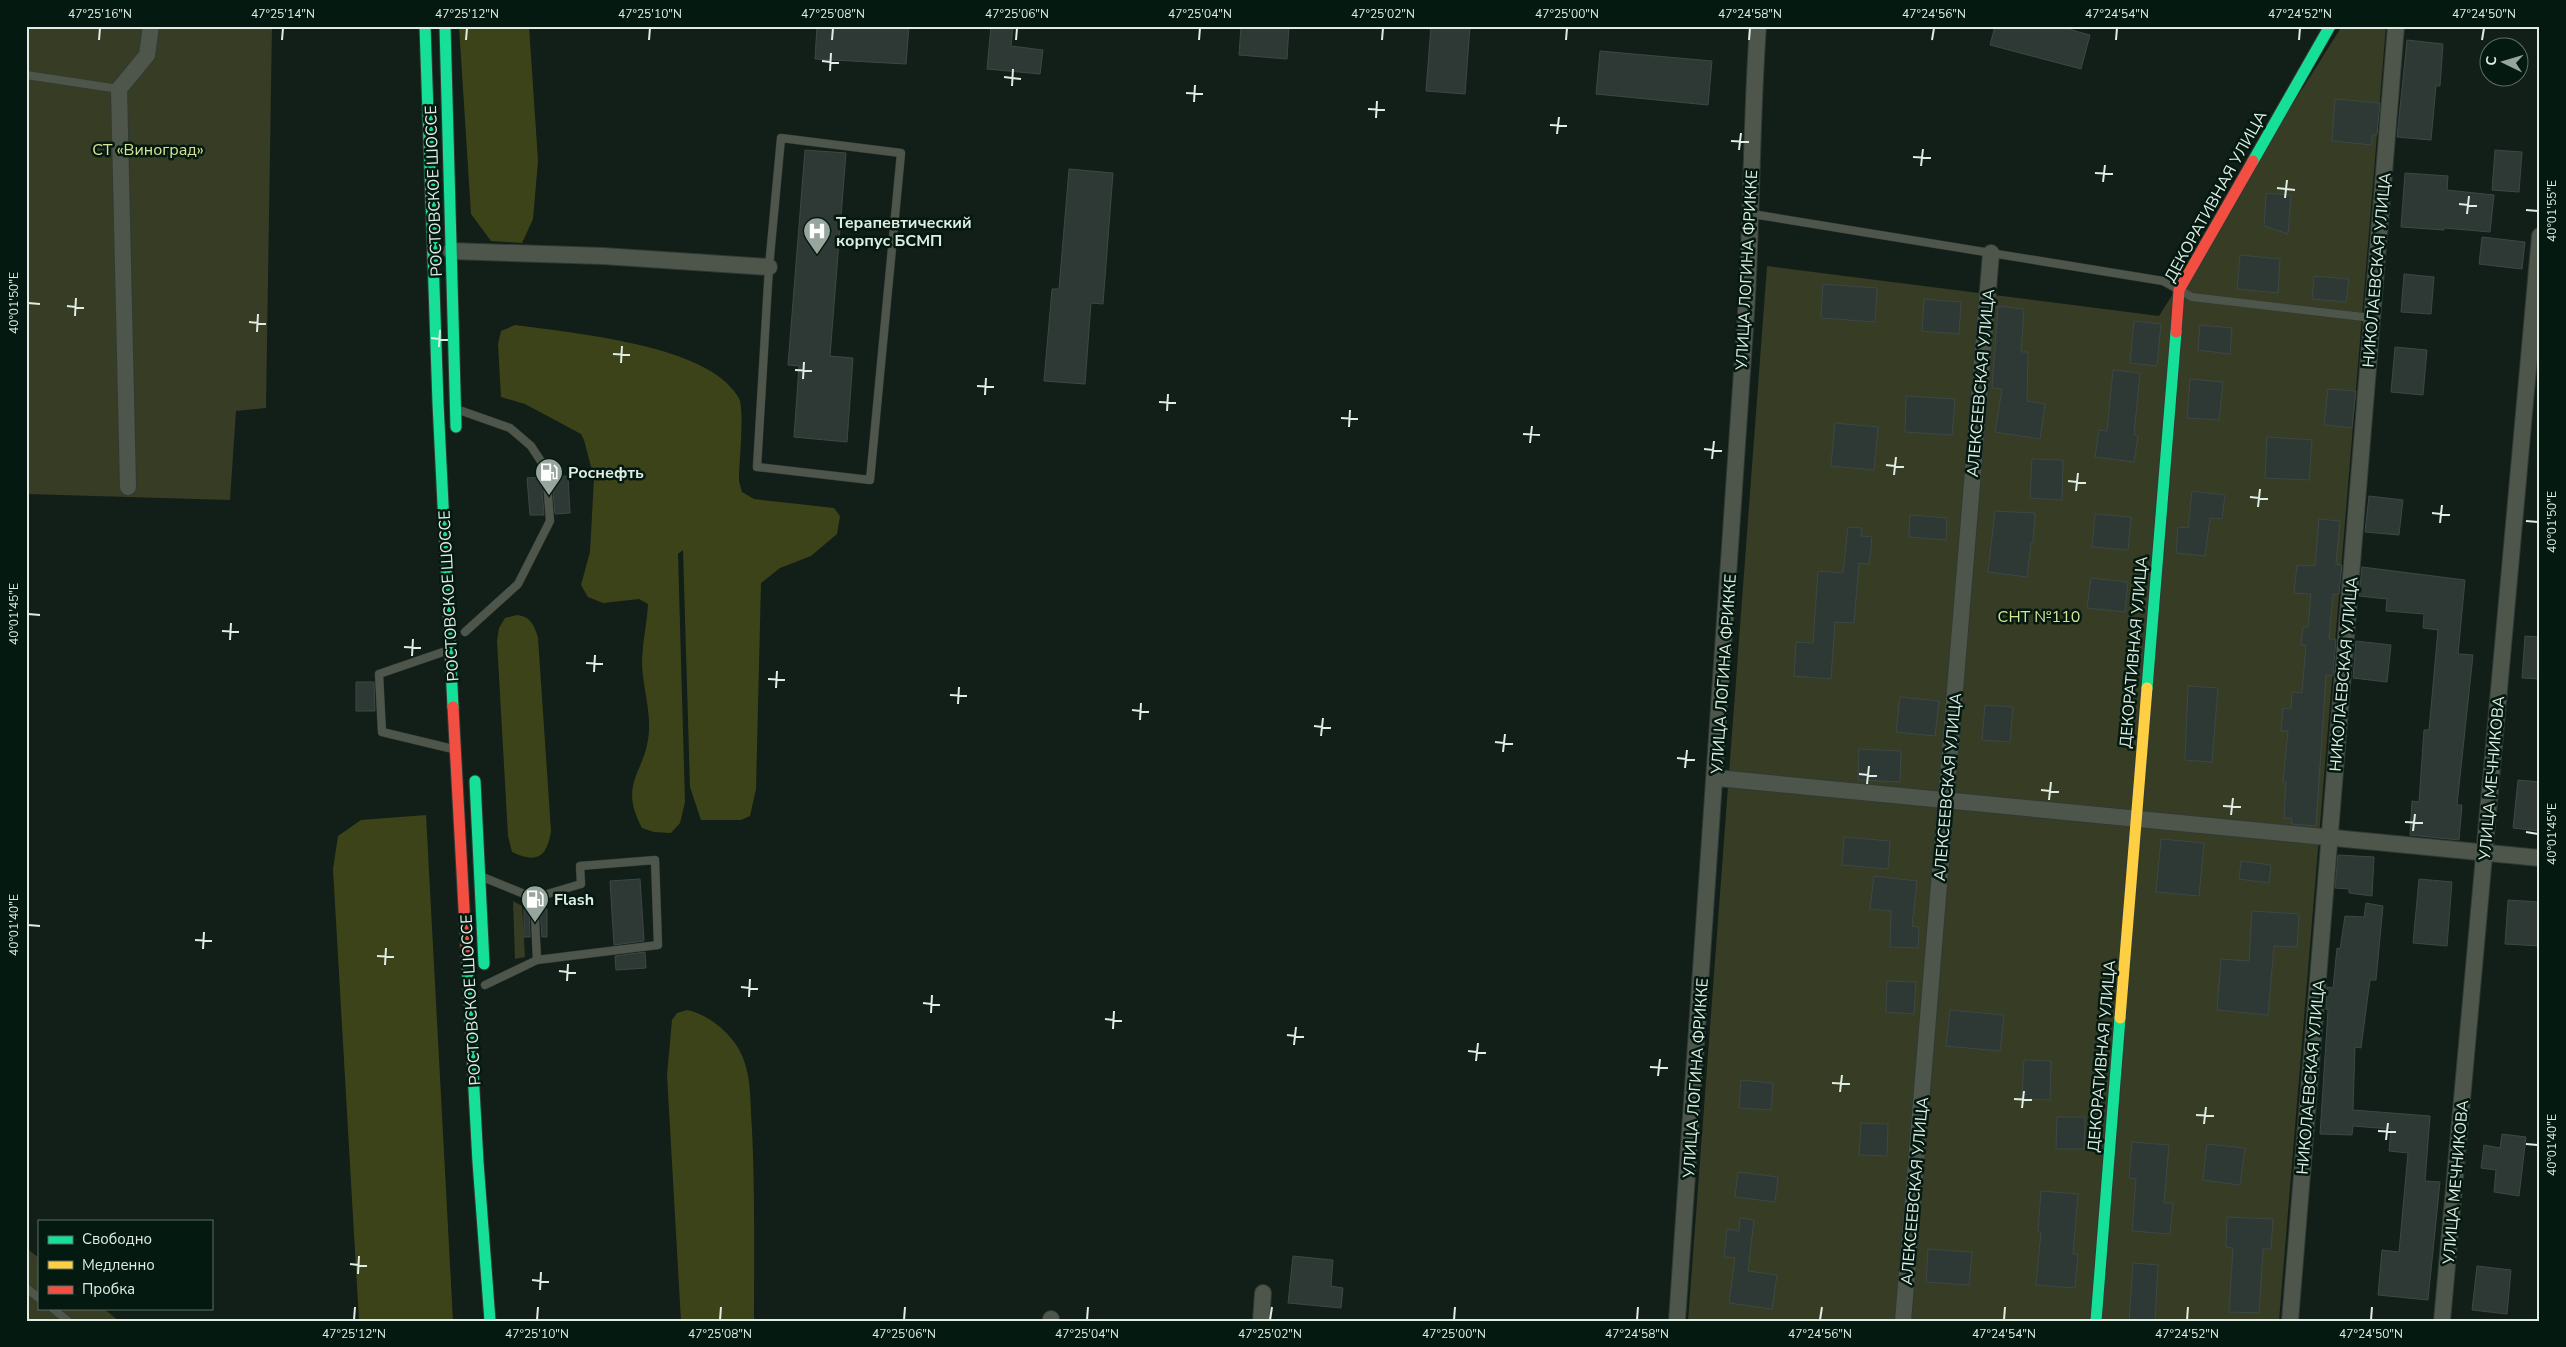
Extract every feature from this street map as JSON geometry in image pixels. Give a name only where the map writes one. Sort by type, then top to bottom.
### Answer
[{"type":"main road","name":"РОСТОВСКОЕ ШОССЕ","points":[[445,26],[456,438]]},
{"type":"main road","name":"ДЕКОРАТИВНАЯ УЛИЦА","points":[[2096,1321],[2179,290],[2330,26]]},
{"type":"main road","name":"РОСТОВСКОЕ ШОССЕ","points":[[425,33],[438,403],[450,649],[478,1162],[490,1321]]},
{"type":"main road","name":"РОСТОВСКОЕ ШОССЕ","points":[[464,612],[466,637]]},
{"type":"main road","name":"РОСТОВСКОЕ ШОССЕ","points":[[474,769],[486,990]]},
{"type":"main road","points":[[500,1291],[501,1321]]},
{"type":"street","points":[[128,487],[119,89],[147,55],[151,26]]},
{"type":"street","points":[[413,26],[425,33]]},
{"type":"street","name":"УЛИЦА ЛОГИНА ФРИККЕ","points":[[1677,1321],[1717,778],[1752,214],[1753,95],[1758,26]]},
{"type":"street","name":"НИКОЛАЕВСКАЯ УЛИЦА","points":[[2290,1321],[2396,26]]},
{"type":"street","name":"УЛИЦА МЕЧНИКОВА","points":[[2442,1321],[2484,853],[2536,329],[2540,236]]},
{"type":"street","points":[[451,251],[603,256],[770,267]]},
{"type":"street","name":"АЛЕКСЕЕВСКАЯ УЛИЦА","points":[[1903,1321],[1991,253]]},
{"type":"street","points":[[1717,778],[2540,858]]},
{"type":"street","points":[[1261,1321],[1263,1293]]},
{"type":"lane","points":[[26,75],[119,89]]},
{"type":"lane","points":[[781,138],[901,154],[870,480],[757,466],[770,267],[781,138]]},
{"type":"lane","points":[[1752,214],[2163,281],[2192,297],[2372,318]]},
{"type":"lane","points":[[455,409],[510,428],[532,446],[546,469],[550,521],[518,584],[466,637]]},
{"type":"lane","points":[[450,649],[379,674],[382,732],[456,750]]},
{"type":"lane","points":[[481,876],[534,898],[581,884],[580,866],[655,860],[658,945],[537,960],[486,990]]},
{"type":"lane","points":[[534,898],[537,960]]},
{"type":"lane","points":[[26,1288],[38,1297]]},
{"type":"lane","points":[[54,1310],[68,1321]]},
{"type":"green space","name":"СТ «Виноград»","points":[[26,26],[272,26],[266,408],[236,411],[230,500],[26,494]]},
{"type":"green space","points":[[459,26],[529,26],[538,161],[533,219],[522,243],[491,241],[471,214]]},
{"type":"green space","name":"СНТ №110","points":[[2342,26],[2386,26],[2279,1321],[1688,1321],[1767,266],[2159,316]]},
{"type":"green space","points":[[515,325],[633,343],[693,362],[717,375],[734,391],[740,401],[739,481],[742,492],[754,499],[834,508],[840,516],[837,534],[811,556],[780,568],[761,583],[756,789],[750,816],[741,820],[701,820],[690,787],[683,550],[678,554],[685,802],[680,823],[671,833],[654,832],[642,828],[632,799],[635,778],[644,757],[649,730],[642,665],[648,604],[639,599],[603,603],[588,597],[581,585],[590,552],[594,478],[581,434],[525,404],[501,397],[498,344],[501,331]]},
{"type":"green space","points":[[517,615],[531,622],[538,638],[551,831],[547,847],[539,856],[534,857],[521,856],[512,852],[508,836],[497,641],[499,628],[505,618]]},
{"type":"green space","points":[[426,815],[453,1321],[359,1321],[333,869],[338,836],[361,820]]},
{"type":"green space","points":[[513,901],[522,906],[525,957],[515,959]]},
{"type":"green space","points":[[687,1010],[704,1016],[728,1034],[743,1058],[748,1075],[754,1177],[754,1321],[681,1321],[667,1075],[672,1020],[677,1013]]},
{"type":"green space","points":[[26,1248],[38,1257],[38,1310],[105,1310],[119,1321],[26,1321]]},
{"type":"building","points":[[817,26],[909,26],[906,64],[815,59]]},
{"type":"building","points":[[991,26],[1013,26],[1011,46],[1043,50],[1040,74],[987,69]]},
{"type":"building","points":[[1241,26],[1289,26],[1287,59],[1239,55]]},
{"type":"building","points":[[1431,26],[1470,26],[1465,94],[1426,91]]},
{"type":"building","points":[[1995,26],[2057,26],[2090,35],[2081,69],[1990,45]]},
{"type":"building","points":[[2407,40],[2443,44],[2440,86],[2436,86],[2431,140],[2397,137]]},
{"type":"building","points":[[1600,51],[1712,61],[1708,105],[1596,94]]},
{"type":"building","points":[[2335,99],[2380,103],[2377,135],[2372,135],[2372,145],[2332,141]]},
{"type":"building","name":"Терапевтический корпус БСМП","points":[[805,150],[846,153],[830,356],[853,358],[847,442],[794,437],[799,366],[788,365]]},
{"type":"building","points":[[2495,150],[2522,152],[2519,192],[2492,190]]},
{"type":"building","points":[[1069,169],[1113,173],[1103,304],[1091,303],[1085,384],[1044,381],[1052,289],[1059,289]]},
{"type":"building","points":[[2405,173],[2448,176],[2447,190],[2494,195],[2490,232],[2401,227]]},
{"type":"building","points":[[2266,193],[2291,195],[2288,234],[2264,226]]},
{"type":"building","points":[[2482,237],[2525,242],[2522,269],[2479,264]]},
{"type":"building","points":[[2240,255],[2280,259],[2278,293],[2237,289]]},
{"type":"building","points":[[2404,274],[2434,277],[2431,314],[2401,312]]},
{"type":"building","points":[[2314,276],[2349,279],[2346,302],[2312,299]]},
{"type":"building","points":[[1823,284],[1877,288],[1875,322],[1821,318]]},
{"type":"building","points":[[1924,299],[1961,302],[1959,334],[1922,331]]},
{"type":"building","points":[[1998,306],[2024,309],[2021,352],[2028,352],[2027,401],[2045,404],[2040,439],[1995,432],[2002,389],[1992,388]]},
{"type":"building","points":[[2134,321],[2161,324],[2157,366],[2130,363]]},
{"type":"building","points":[[2200,325],[2232,328],[2230,354],[2198,350]]},
{"type":"building","points":[[2395,347],[2427,350],[2423,395],[2391,392]]},
{"type":"building","points":[[2113,370],[2140,373],[2134,435],[2138,436],[2134,462],[2095,457],[2099,430],[2107,431]]},
{"type":"building","points":[[2190,379],[2223,382],[2219,420],[2187,418]]},
{"type":"building","points":[[2328,389],[2356,391],[2352,428],[2324,425]]},
{"type":"building","points":[[1906,396],[1955,399],[1952,435],[1905,432]]},
{"type":"building","points":[[1835,423],[1878,427],[1874,470],[1831,466]]},
{"type":"building","points":[[2267,437],[2312,440],[2309,480],[2265,478]]},
{"type":"building","points":[[2032,459],[2063,460],[2062,500],[2030,498]]},
{"type":"building","points":[[568,476],[570,513],[555,514],[552,477]]},
{"type":"building","points":[[541,477],[544,515],[530,515],[527,478]]},
{"type":"building","points":[[2192,491],[2225,495],[2222,519],[2210,518],[2205,556],[2176,553],[2178,527],[2188,528]]},
{"type":"building","points":[[2369,496],[2403,500],[2399,535],[2365,532]]},
{"type":"building","points":[[1995,511],[2035,513],[2033,543],[2031,543],[2027,577],[1988,572]]},
{"type":"building","points":[[2095,514],[2131,517],[2128,550],[2092,547]]},
{"type":"building","points":[[1910,515],[1947,518],[1946,540],[1909,537]]},
{"type":"building","points":[[2319,519],[2340,521],[2336,564],[2342,565],[2339,594],[2333,594],[2329,639],[2336,639],[2333,676],[2326,675],[2316,826],[2291,824],[2292,818],[2284,818],[2286,782],[2283,782],[2288,731],[2281,731],[2283,708],[2291,709],[2292,692],[2302,693],[2306,645],[2301,645],[2303,627],[2308,627],[2311,594],[2294,593],[2297,565],[2315,566]]},
{"type":"building","points":[[1848,527],[1862,528],[1861,536],[1872,537],[1869,564],[1859,563],[1854,623],[1835,622],[1831,679],[1794,676],[1796,642],[1813,643],[1818,571],[1843,573]]},
{"type":"building","points":[[2362,567],[2465,580],[2458,654],[2473,655],[2457,805],[2462,805],[2459,840],[2410,835],[2412,801],[2419,802],[2424,730],[2429,730],[2438,630],[2423,628],[2424,614],[2386,611],[2387,599],[2359,596]]},
{"type":"building","points":[[2091,578],[2128,582],[2125,612],[2087,608]]},
{"type":"building","points":[[2525,636],[2540,637],[2540,679],[2522,678]]},
{"type":"building","points":[[2356,641],[2391,645],[2387,682],[2353,678]]},
{"type":"building","points":[[356,682],[374,682],[375,711],[356,711]]},
{"type":"building","points":[[2188,686],[2218,688],[2212,762],[2185,760]]},
{"type":"building","points":[[1900,697],[1939,701],[1935,736],[1896,732]]},
{"type":"building","points":[[1985,705],[2013,707],[2010,742],[1982,740]]},
{"type":"building","points":[[1859,749],[1901,751],[1900,782],[1858,780]]},
{"type":"building","points":[[2518,780],[2540,782],[2540,831],[2513,828]]},
{"type":"building","points":[[1844,837],[1890,841],[1888,869],[1842,865]]},
{"type":"building","points":[[2161,839],[2204,843],[2199,896],[2156,892]]},
{"type":"building","points":[[2338,855],[2374,857],[2372,896],[2349,893],[2349,889],[2335,888]]},
{"type":"building","points":[[2241,861],[2271,865],[2269,883],[2239,879]]},
{"type":"building","points":[[1874,876],[1917,881],[1912,926],[1919,927],[1918,948],[1890,947],[1891,911],[1870,909]]},
{"type":"building","points":[[640,879],[644,941],[614,945],[610,881]]},
{"type":"building","points":[[2419,879],[2452,882],[2447,946],[2413,943]]},
{"type":"building","points":[[2508,900],[2540,902],[2540,946],[2505,944]]},
{"type":"building","points":[[2366,903],[2383,906],[2376,980],[2370,980],[2361,1048],[2355,1047],[2353,1110],[2430,1116],[2425,1181],[2440,1182],[2428,1300],[2378,1295],[2382,1250],[2399,1252],[2408,1153],[2389,1151],[2391,1129],[2353,1126],[2352,1135],[2320,1134],[2328,1010],[2326,1009],[2327,987],[2333,988],[2337,948],[2340,949],[2345,916],[2364,917]]},
{"type":"building","points":[[524,909],[529,909],[530,937],[524,937]]},
{"type":"building","points":[[540,909],[547,909],[547,937],[542,937]]},
{"type":"building","points":[[2252,911],[2299,914],[2297,947],[2274,946],[2268,1015],[2217,1010],[2221,959],[2249,961]]},
{"type":"building","points":[[645,952],[646,968],[616,970],[615,956]]},
{"type":"building","points":[[1887,981],[1916,982],[1914,1014],[1886,1012]]},
{"type":"building","points":[[1950,1010],[2004,1015],[2000,1051],[1946,1046]]},
{"type":"building","points":[[2024,1060],[2051,1061],[2050,1100],[2022,1099]]},
{"type":"building","points":[[1741,1080],[1773,1083],[1771,1110],[1739,1108]]},
{"type":"building","points":[[2057,1117],[2085,1117],[2084,1149],[2056,1149]]},
{"type":"building","points":[[1861,1123],[1888,1124],[1887,1156],[1859,1155]]},
{"type":"building","points":[[2502,1134],[2526,1137],[2519,1196],[2494,1192],[2496,1170],[2481,1168],[2484,1145],[2500,1148]]},
{"type":"building","points":[[2132,1142],[2169,1145],[2164,1203],[2173,1203],[2170,1234],[2132,1231],[2136,1179],[2129,1178]]},
{"type":"building","points":[[2207,1144],[2245,1148],[2240,1185],[2203,1180]]},
{"type":"building","points":[[1738,1172],[1778,1177],[1775,1202],[1735,1197]]},
{"type":"building","points":[[2041,1191],[2078,1194],[2073,1254],[2078,1254],[2075,1288],[2036,1285],[2041,1232],[2038,1231]]},
{"type":"building","points":[[2227,1217],[2273,1219],[2271,1249],[2263,1249],[2259,1313],[2229,1312],[2233,1248],[2226,1247]]},
{"type":"building","points":[[1740,1218],[1754,1220],[1748,1271],[1777,1275],[1772,1309],[1729,1303],[1735,1258],[1724,1257],[1727,1229],[1739,1231]]},
{"type":"building","points":[[1928,1249],[1972,1252],[1969,1285],[1926,1282]]},
{"type":"building","points":[[1293,1256],[1333,1260],[1331,1286],[1343,1288],[1341,1308],[1288,1303]]},
{"type":"building","points":[[2133,1263],[2158,1265],[2155,1321],[2129,1321]]},
{"type":"building","points":[[2477,1266],[2511,1270],[2507,1314],[2472,1310]]},
{"type":"traffic: fast","points":[[425,26],[438,403],[453,707]]},
{"type":"traffic: fast","points":[[445,26],[456,427]]},
{"type":"traffic: fast","points":[[2253,161],[2330,26]]},
{"type":"traffic: fast","points":[[2147,688],[2176,332]]},
{"type":"traffic: fast","points":[[475,781],[484,964]]},
{"type":"traffic: fast","points":[[467,963],[478,1162],[490,1321]]},
{"type":"traffic: fast","points":[[2096,1321],[2120,1018]]},
{"type":"traffic: slow","points":[[2120,1018],[2147,688]]},
{"type":"traffic: jam","points":[[2176,332],[2179,290],[2253,161]]},
{"type":"traffic: jam","points":[[453,707],[467,963]]},
{"type":"place","name":"Терапевтический корпус БСМП","points":[[817,255]]},
{"type":"place","name":"Роснефть","points":[[549,496]]},
{"type":"place","name":"Flash","points":[[535,923]]}]
